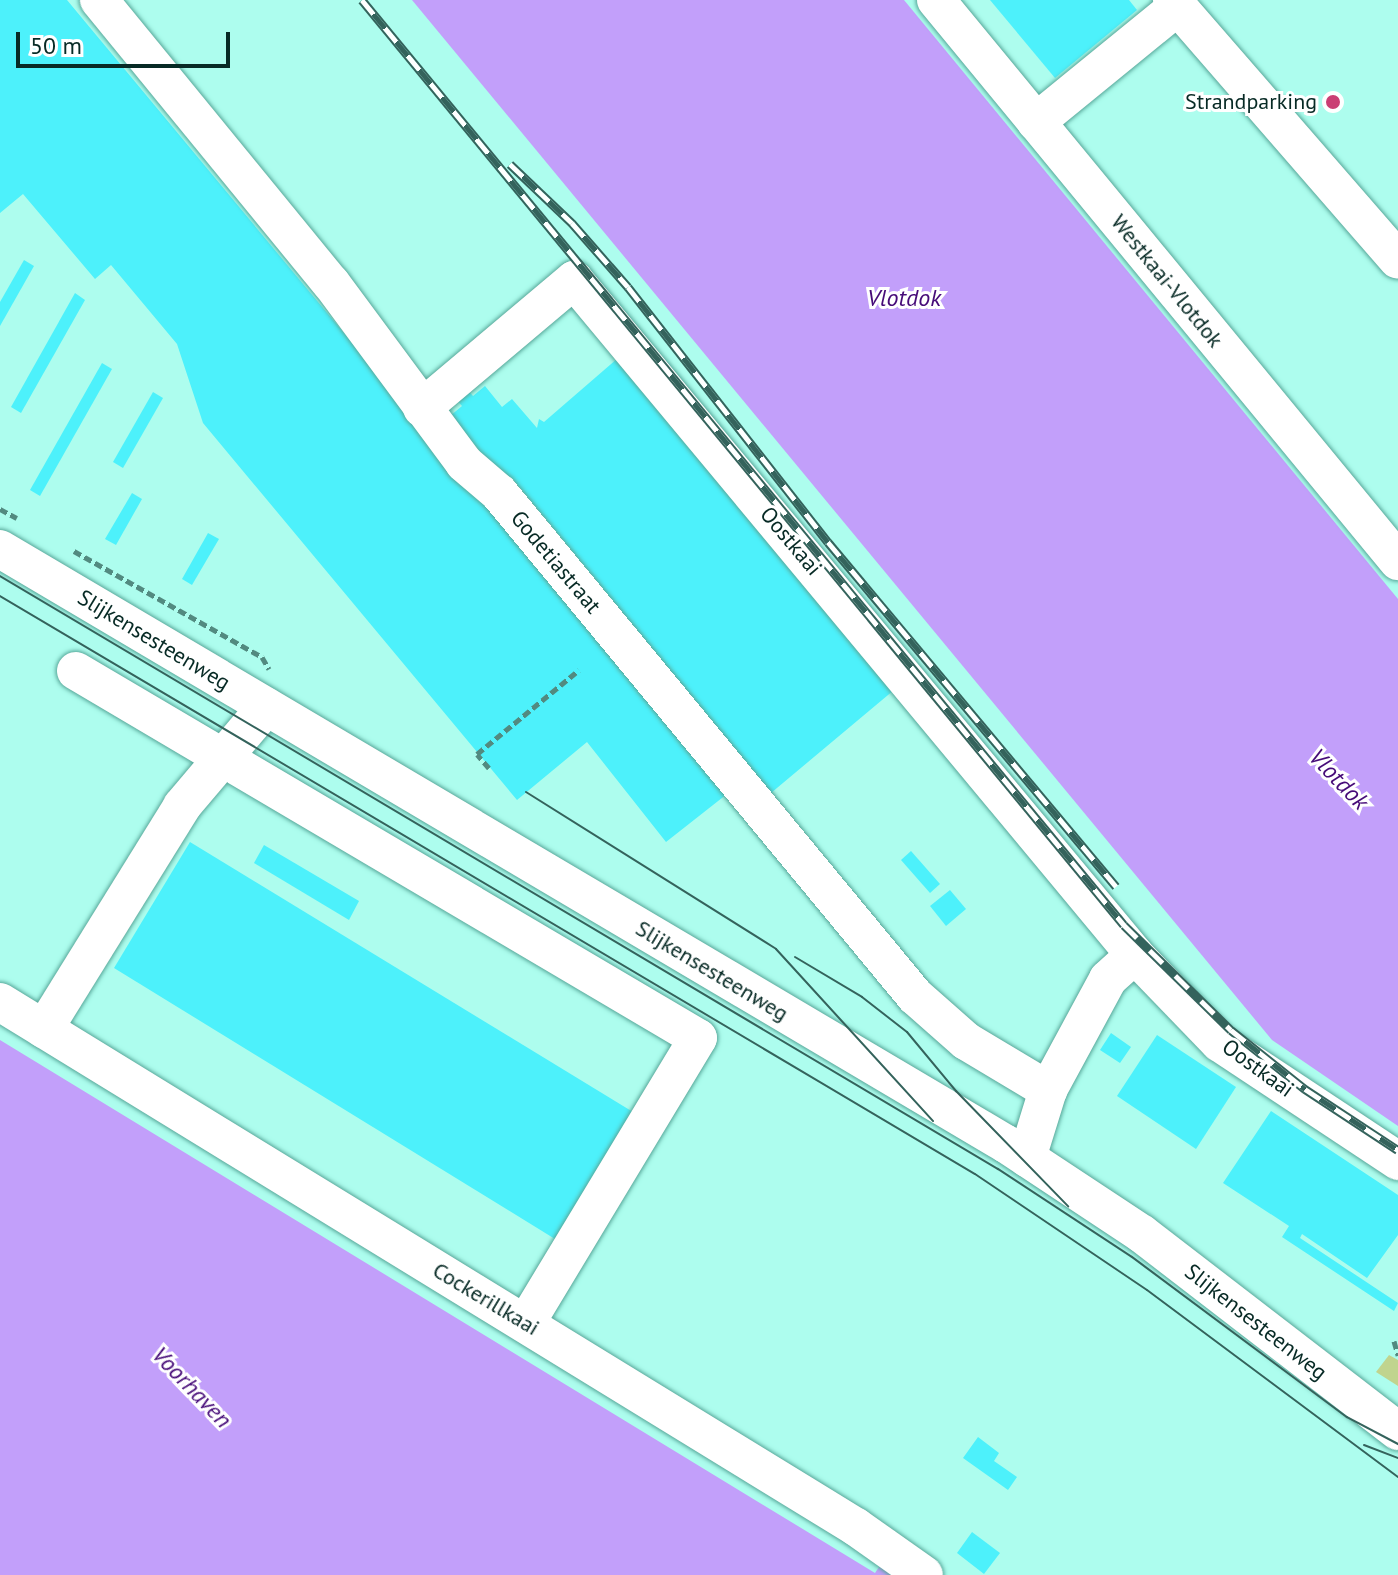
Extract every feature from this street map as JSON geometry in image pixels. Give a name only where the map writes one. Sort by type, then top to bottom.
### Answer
[{"type":"street","name":"Godetiastraat","points":[[99,0],[321,271],[479,480],[499,493],[915,996],[966,1041],[1048,1090]]},
{"type":"street","name":"Westkaai-Vlotdok","points":[[936,0],[1398,561]]},
{"type":"street","points":[[1036,122],[1175,3],[1398,260]]},
{"type":"street","name":"Oostkaai","points":[[422,408],[574,280],[1135,955],[1220,1043],[1398,1161]]},
{"type":"street","name":"Slijkensesteenweg","points":[[0,549],[1027,1158],[1142,1234],[1392,1424]]},
{"type":"street","points":[[76,671],[698,1038],[526,1323]]},
{"type":"street","points":[[44,1029],[182,806],[266,707]]},
{"type":"street","points":[[1027,1158],[1048,1090],[1108,979],[1135,955]]},
{"type":"street","name":"Cockerillkaai","points":[[0,1002],[856,1527],[924,1575]]},
{"type":"path","points":[[489,768],[477,754],[579,670]]},
{"type":"path","points":[[1394,1341],[1398,1355]]},
{"type":"green space","points":[[1389,1355],[1398,1360],[1398,1386],[1376,1372]]},
{"type":"water","name":"Vlotdok","points":[[412,0],[904,0],[1398,599],[1398,1126],[1272,1040]]},
{"type":"water","name":"Voorhaven","points":[[0,1040],[875,1573],[887,1555],[915,1575],[0,1575]]},
{"type":"building","points":[[0,0],[67,0],[727,794],[666,842],[587,742],[517,800],[203,423],[177,344],[111,265],[95,279],[23,194],[0,213]]},
{"type":"building","points":[[990,0],[1129,0],[1137,10],[1055,78]]},
{"type":"building","points":[[24,260],[34,266],[0,326],[0,302]]},
{"type":"building","points":[[75,293],[85,300],[21,413],[11,407]]},
{"type":"building","points":[[618,358],[894,690],[771,793],[513,479],[475,456],[480,451],[450,416],[462,406],[456,399],[467,389],[473,396],[485,386],[502,407],[512,399],[537,428],[539,419],[544,422]]},
{"type":"building","points":[[102,363],[112,369],[40,496],[30,490]]},
{"type":"building","points":[[153,392],[163,398],[123,468],[113,462]]},
{"type":"building","points":[[132,493],[142,499],[116,545],[105,539]]},
{"type":"building","points":[[208,533],[219,539],[192,585],[182,579]]},
{"type":"building","points":[[190,842],[633,1112],[555,1239],[114,968]]},
{"type":"building","points":[[264,845],[359,901],[349,920],[254,863]]},
{"type":"building","points":[[911,851],[940,884],[930,893],[901,860]]},
{"type":"building","points":[[950,890],[966,909],[946,926],[930,906]]},
{"type":"building","points":[[1111,1033],[1131,1047],[1120,1063],[1100,1050]]},
{"type":"building","points":[[1157,1035],[1236,1087],[1196,1149],[1117,1096]]},
{"type":"building","points":[[1271,1111],[1398,1195],[1398,1235],[1367,1278],[1302,1234],[1300,1238],[1398,1303],[1394,1311],[1282,1237],[1289,1226],[1223,1183]]},
{"type":"building","points":[[978,1437],[999,1453],[994,1461],[1017,1477],[1008,1490],[963,1458]]},
{"type":"building","points":[[972,1532],[1000,1553],[984,1574],[957,1553]]},
{"type":"tram line","points":[[0,576],[998,1169],[1132,1257],[1347,1417],[1398,1444]]},
{"type":"tram line","points":[[0,596],[975,1174],[1147,1290],[1398,1477]]},
{"type":"tram line","points":[[526,792],[776,949],[933,1121]]},
{"type":"tram line","points":[[795,957],[862,997],[907,1032],[956,1091],[1068,1206]]},
{"type":"tram line","points":[[1364,1445],[1398,1458]]},
{"type":"railway","points":[[362,0],[1124,925],[1231,1030],[1305,1089],[1398,1150]]},
{"type":"railway","points":[[510,164],[572,223],[628,287],[828,542],[1116,887]]},
{"type":"place","name":"Strandparking","points":[[1333,102]]}]
